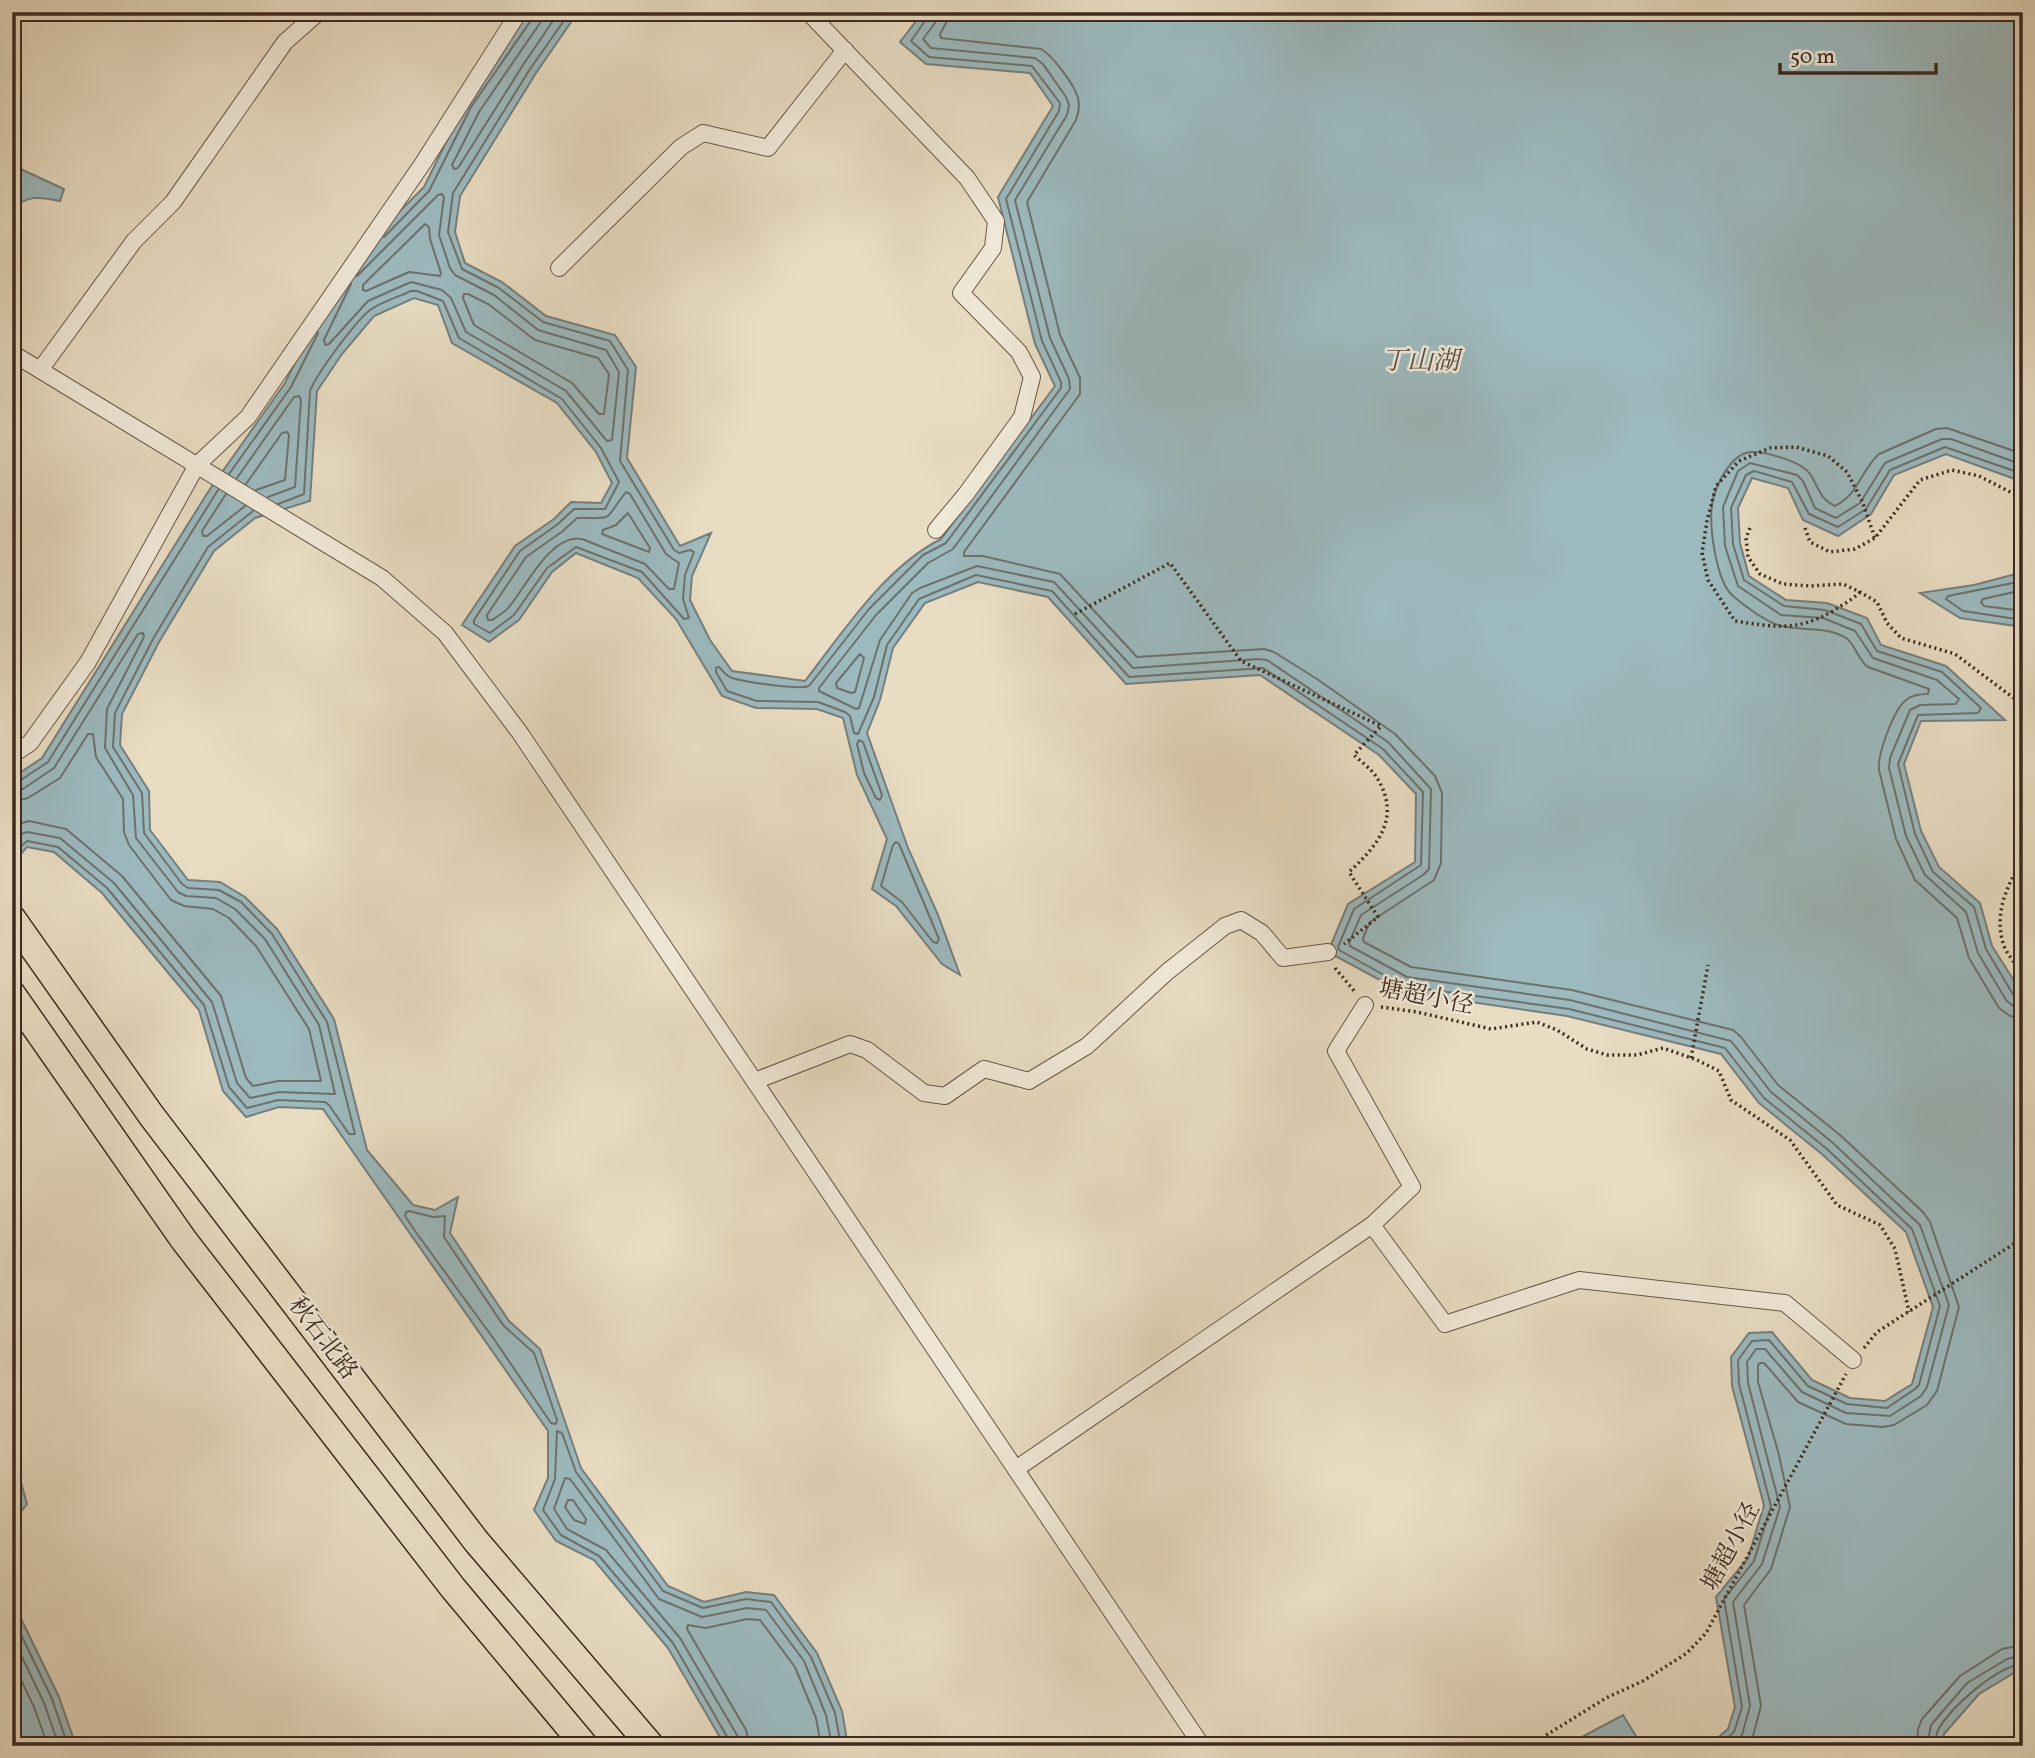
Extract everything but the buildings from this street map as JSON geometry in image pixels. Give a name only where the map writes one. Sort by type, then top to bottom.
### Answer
[{"type":"main road","name":"秋石北路","points":[[12,918],[151,1115],[476,1541],[651,1746]]},
{"type":"main road","name":"秋石北路","points":[[12,994],[183,1239],[453,1588],[584,1746]]},
{"type":"street","points":[[40,370],[134,241],[173,202],[285,43],[319,12]]},
{"type":"street","points":[[12,755],[30,743],[88,662],[197,465],[248,417],[423,163],[519,12]]},
{"type":"street","points":[[808,12],[967,178],[996,221],[993,248],[961,293],[1019,352],[1032,377],[1022,417],[936,530]]},
{"type":"street","points":[[559,268],[681,147],[703,133],[768,148],[845,51]]},
{"type":"street","points":[[12,353],[382,578],[445,633],[520,733],[1202,1746]]},
{"type":"street","points":[[755,1081],[850,1044],[867,1050],[924,1093],[945,1096],[984,1069],[1028,1081],[1087,1046],[1167,972],[1225,926],[1241,920],[1262,933],[1283,958],[1333,956]]},
{"type":"street","points":[[1016,1469],[1371,1225],[1412,1187],[1336,1051],[1365,1004]]},
{"type":"street","points":[[1371,1225],[1446,1324],[1579,1280],[1785,1303],[1853,1360]]},
{"type":"path","points":[[1860,592],[1822,617],[1800,626],[1772,626],[1735,621],[1708,580],[1703,553],[1716,485],[1739,461],[1769,448],[1796,447],[1828,456],[1847,472],[1862,501],[1875,538]]},
{"type":"path","points":[[1805,528],[1810,542],[1830,552],[1854,549],[1875,538],[1920,480],[1952,470],[1979,476],[2015,495],[2023,495]]},
{"type":"path","points":[[1750,528],[1746,538],[1748,557],[1760,574],[1783,584],[1843,584],[1860,592],[1877,602],[1887,623],[1901,638],[1955,654],[2023,705]]},
{"type":"path","points":[[1075,614],[1170,563],[1241,661],[1381,726],[1354,755],[1377,777],[1387,800],[1386,825],[1374,848],[1349,872],[1378,917],[1333,956]]},
{"type":"path","points":[[2023,858],[2011,877],[1999,913],[2005,947],[2023,974]]},
{"type":"path","name":"塘超小径","points":[[1333,956],[1365,1004],[1417,1012],[1491,1029],[1537,1022],[1557,1030],[1587,1049],[1607,1055],[1637,1055],[1663,1048],[1719,1071],[1731,1100],[1790,1140],[1838,1205],[1880,1225],[1895,1249],[1909,1312]]},
{"type":"path","points":[[1691,1058],[1708,965]]},
{"type":"path","name":"塘超小径","points":[[1534,1746],[1540,1739],[1606,1698],[1643,1681],[1687,1653],[1706,1633],[1853,1360],[1877,1332],[2023,1238]]},
{"type":"water","name":"丁山湖","points":[[528,12],[578,12],[536,73],[460,196],[455,232],[465,263],[502,282],[546,316],[615,335],[636,367],[627,458],[680,546],[711,533],[692,576],[690,600],[710,640],[732,671],[805,681],[883,583],[901,566],[941,539],[1055,386],[1035,344],[998,197],[1053,106],[1030,73],[926,64],[900,42],[923,12],[2023,12],[2023,482],[1946,454],[1894,475],[1871,514],[1838,536],[1803,520],[1788,488],[1752,478],[1738,508],[1740,543],[1749,576],[1786,600],[1827,603],[1867,618],[1881,645],[1946,666],[2005,720],[1921,721],[1904,764],[1921,831],[1939,867],[1980,903],[1992,946],[2023,995],[2023,1671],[2014,1673],[1979,1694],[1944,1734],[1942,1746],[1708,1746],[1728,1729],[1735,1707],[1716,1597],[1748,1558],[1764,1505],[1732,1386],[1731,1357],[1749,1333],[1772,1332],[1812,1380],[1850,1398],[1885,1401],[1912,1384],[1933,1307],[1906,1232],[1823,1155],[1759,1103],[1721,1054],[1567,1016],[1402,992],[1328,952],[1348,904],[1415,862],[1416,794],[1379,755],[1260,675],[1126,684],[1048,597],[978,582],[925,603],[893,648],[880,700],[867,733],[908,848],[938,915],[960,975],[942,964],[896,906],[872,889],[887,839],[857,775],[843,718],[817,709],[756,708],[722,696],[676,619],[638,578],[576,553],[552,572],[519,620],[489,642],[462,625],[515,546],[554,519],[571,502],[601,503],[612,483],[596,452],[557,403],[452,343],[438,305],[414,298],[374,316],[342,354],[317,391],[310,501],[255,518],[214,551],[159,642],[122,714],[120,745],[149,791],[150,830],[188,880],[220,882],[245,897],[277,929],[334,1019],[367,1150],[413,1205],[435,1210],[458,1197],[450,1233],[509,1321],[540,1349],[581,1468],[668,1586],[704,1602],[746,1592],[774,1595],[817,1653],[842,1711],[848,1746],[725,1746],[668,1648],[594,1560],[556,1541],[534,1510],[548,1478],[548,1431],[323,1109],[279,1107],[246,1117],[223,1091],[199,1010],[102,893],[54,852],[27,847],[12,864],[12,778],[42,758],[208,492],[285,383],[341,270],[424,187],[465,104]]},
{"type":"water","points":[[12,165],[64,189],[60,201],[28,199],[12,211]]},
{"type":"water","points":[[2023,572],[2023,627],[1960,618],[1920,593],[1974,585]]},
{"type":"water","points":[[12,1426],[13,1454],[27,1504],[12,1523]]},
{"type":"water","points":[[12,1600],[59,1697],[76,1746],[12,1746]]},
{"type":"water","points":[[1623,1715],[1642,1746],[1565,1746]]}]
